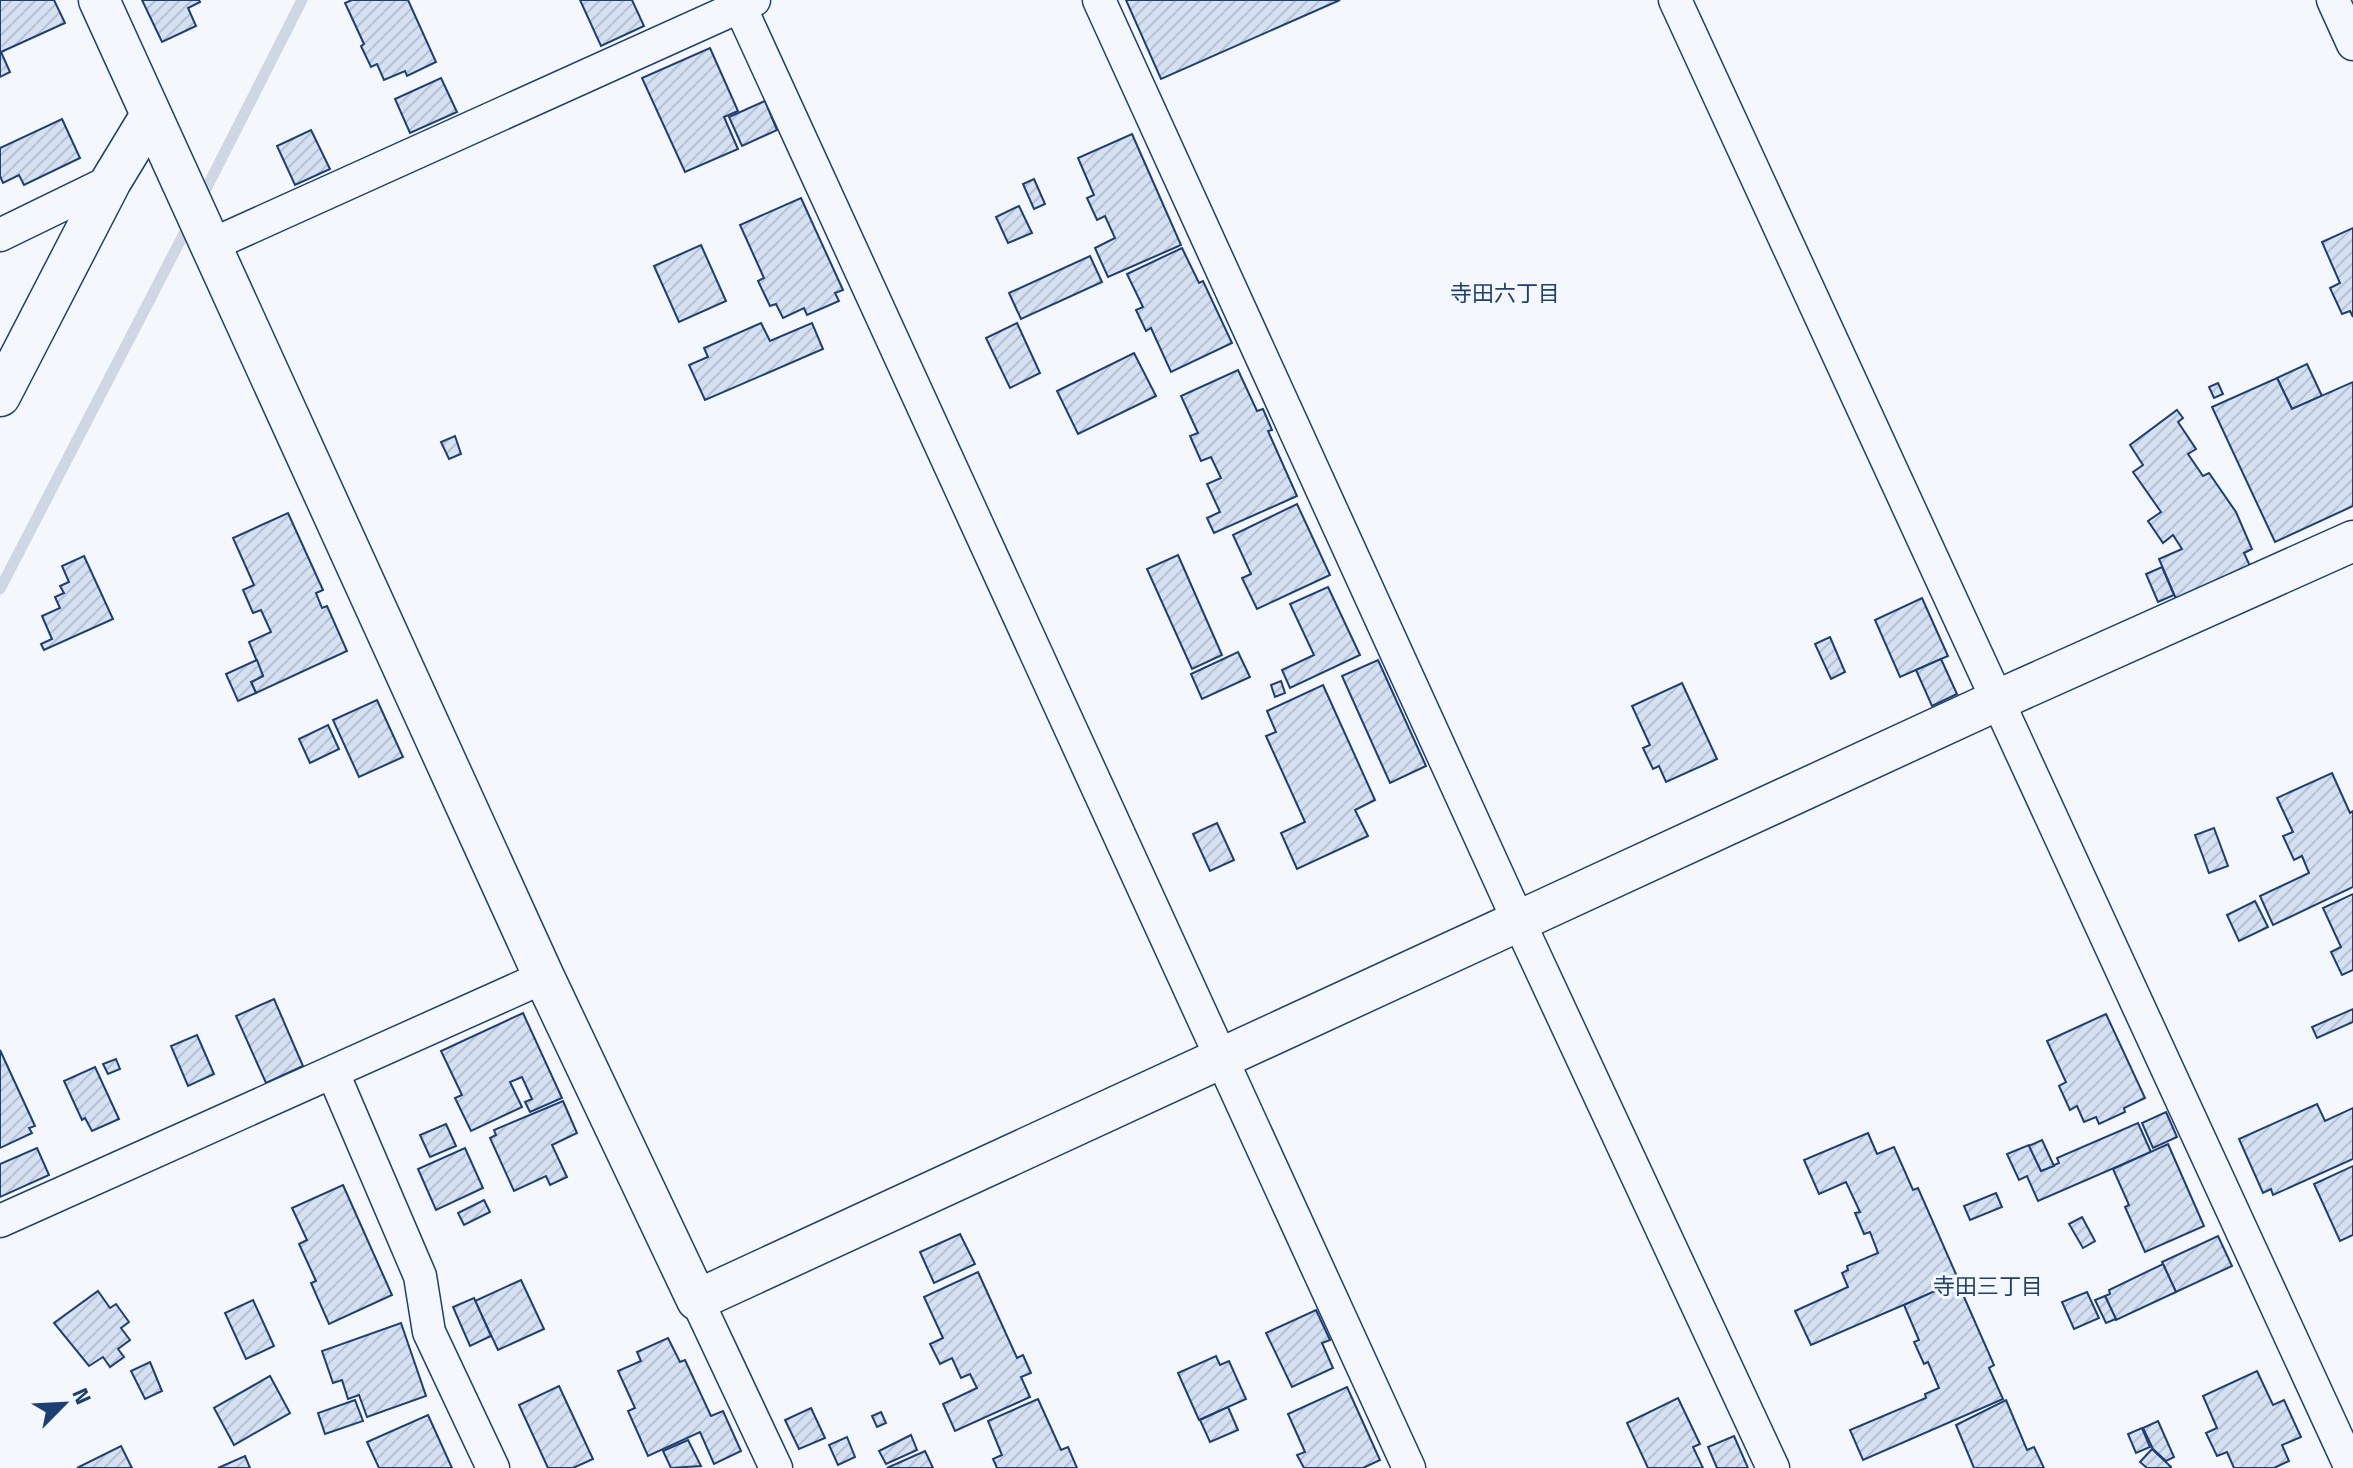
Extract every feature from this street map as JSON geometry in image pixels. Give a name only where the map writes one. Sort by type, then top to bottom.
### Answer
[{"type":"street","points":[[99,0],[544,977],[776,1468]]},
{"type":"street","points":[[1099,0],[1519,922],[1773,1468]]},
{"type":"street","points":[[1675,0],[2351,1468]]},
{"type":"street","points":[[2333,0],[2353,44]]},
{"type":"street","points":[[210,242],[744,2],[1220,1059],[1409,1468]]},
{"type":"street","points":[[0,396],[111,181],[151,115]]},
{"type":"street","points":[[0,235],[111,181]]},
{"type":"street","points":[[697,1300],[1998,700],[2353,541]]},
{"type":"street","points":[[0,1221],[544,977]]},
{"type":"street","points":[[333,1073],[420,1276],[429,1332],[493,1468]]},
{"type":"building","points":[[0,0],[54,0],[65,23],[1,52],[10,72],[0,77]]},
{"type":"building","points":[[142,0],[199,0],[188,8],[196,26],[162,42]]},
{"type":"building","points":[[352,0],[408,0],[436,62],[407,76],[405,71],[384,80],[377,64],[371,67],[361,46],[364,44],[345,3]]},
{"type":"building","points":[[580,0],[632,0],[644,26],[601,46]]},
{"type":"building","points":[[1126,0],[1340,0],[1161,79]]},
{"type":"building","points":[[710,48],[738,111],[724,117],[738,149],[685,172],[642,78]]},
{"type":"building","points":[[441,78],[457,112],[410,133],[395,99]]},
{"type":"building","points":[[765,101],[777,130],[742,146],[729,117]]},
{"type":"building","points":[[62,119],[80,158],[24,185],[19,175],[3,183],[0,148]]},
{"type":"building","points":[[311,130],[330,169],[295,185],[277,146]]},
{"type":"building","points":[[1132,134],[1181,245],[1108,277],[1095,248],[1115,238],[1105,216],[1097,220],[1087,198],[1094,195],[1078,158]]},
{"type":"building","points":[[1034,179],[1045,204],[1034,209],[1023,184]]},
{"type":"building","points":[[801,198],[843,290],[835,293],[839,301],[807,315],[804,308],[783,318],[776,304],[770,306],[758,281],[764,278],[740,225]]},
{"type":"building","points":[[1019,206],[1032,233],[1008,243],[996,217]]},
{"type":"building","points":[[2353,228],[2353,317],[2350,311],[2342,314],[2330,288],[2340,283],[2322,242]]},
{"type":"building","points":[[701,245],[726,301],[679,322],[654,266]]},
{"type":"building","points":[[1182,248],[1199,283],[1203,281],[1232,343],[1171,372],[1151,328],[1146,331],[1136,310],[1143,307],[1127,274]]},
{"type":"building","points":[[1090,256],[1102,282],[1021,319],[1009,293]]},
{"type":"building","points":[[761,323],[770,341],[812,323],[823,349],[705,400],[689,365],[708,357],[704,348]]},
{"type":"building","points":[[1017,323],[1040,373],[1010,388],[986,338]]},
{"type":"building","points":[[1134,353],[1156,396],[1078,434],[1057,391]]},
{"type":"building","points":[[2307,364],[2322,396],[2292,409],[2277,378]]},
{"type":"building","points":[[1238,370],[1257,411],[1263,409],[1272,430],[1268,431],[1297,496],[1214,533],[1207,518],[1220,512],[1207,484],[1221,478],[1211,457],[1201,461],[1190,436],[1198,433],[1181,396]]},
{"type":"building","points":[[2277,378],[2292,409],[2353,382],[2353,506],[2275,542],[2212,407]]},
{"type":"building","points":[[2218,383],[2223,394],[2214,398],[2209,387]]},
{"type":"building","points":[[2177,410],[2183,418],[2178,422],[2196,449],[2188,454],[2203,476],[2209,473],[2236,512],[2252,549],[2244,553],[2250,566],[2176,599],[2159,559],[2182,549],[2173,535],[2163,543],[2148,521],[2161,512],[2133,472],[2143,465],[2130,445]]},
{"type":"building","points":[[455,436],[461,454],[449,459],[441,442]]},
{"type":"building","points":[[1297,504],[1330,575],[1257,609],[1242,578],[1251,574],[1233,535]]},
{"type":"building","points":[[288,513],[323,590],[316,593],[322,608],[327,606],[347,651],[256,693],[251,682],[263,676],[249,642],[271,632],[261,610],[253,613],[243,590],[254,585],[233,538]]},
{"type":"building","points":[[1178,555],[1222,655],[1192,669],[1147,569]]},
{"type":"building","points":[[84,556],[113,619],[44,650],[41,644],[52,639],[42,616],[60,608],[55,597],[64,593],[60,586],[69,582],[62,566]]},
{"type":"building","points":[[2162,567],[2174,595],[2158,602],[2146,574]]},
{"type":"building","points":[[1328,587],[1360,655],[1290,688],[1282,670],[1314,655],[1290,604]]},
{"type":"building","points":[[1922,598],[1948,656],[1900,677],[1875,620]]},
{"type":"building","points":[[1830,637],[1845,672],[1831,679],[1815,644]]},
{"type":"building","points":[[1238,652],[1250,677],[1202,699],[1191,674]]},
{"type":"building","points":[[1941,659],[1957,694],[1932,706],[1916,670]]},
{"type":"building","points":[[257,660],[263,676],[251,682],[256,693],[238,701],[226,674]]},
{"type":"building","points":[[1378,660],[1426,766],[1390,783],[1342,676]]},
{"type":"building","points":[[1281,681],[1285,693],[1275,697],[1271,685]]},
{"type":"building","points":[[1682,683],[1717,759],[1666,782],[1659,766],[1653,769],[1643,748],[1650,745],[1632,706]]},
{"type":"building","points":[[1323,685],[1375,800],[1355,810],[1368,836],[1297,869],[1281,833],[1305,822],[1266,736],[1276,732],[1267,711]]},
{"type":"building","points":[[377,700],[403,757],[359,777],[333,720]]},
{"type":"building","points":[[328,725],[339,749],[310,763],[299,739]]},
{"type":"building","points":[[2332,773],[2350,813],[2353,811],[2353,887],[2273,925],[2260,896],[2309,873],[2302,856],[2294,860],[2283,836],[2293,832],[2277,798]]},
{"type":"building","points":[[1217,823],[1234,860],[1210,871],[1193,834]]},
{"type":"building","points":[[2214,828],[2228,866],[2209,873],[2195,835]]},
{"type":"building","points":[[2353,894],[2353,970],[2342,975],[2331,952],[2341,947],[2323,908]]},
{"type":"building","points":[[2255,901],[2268,927],[2239,941],[2227,915]]},
{"type":"building","points":[[274,999],[303,1066],[266,1083],[236,1016]]},
{"type":"building","points":[[2353,1009],[2353,1022],[2317,1038],[2312,1027]]},
{"type":"building","points":[[523,1013],[562,1098],[530,1112],[525,1102],[532,1099],[522,1077],[510,1082],[522,1107],[471,1131],[455,1098],[462,1095],[441,1051]]},
{"type":"building","points":[[2106,1014],[2145,1098],[2099,1124],[2096,1117],[2084,1122],[2077,1106],[2070,1110],[2059,1086],[2066,1082],[2047,1041]]},
{"type":"building","points":[[197,1035],[214,1074],[188,1086],[171,1046]]},
{"type":"building","points":[[0,1050],[35,1126],[29,1128],[32,1133],[0,1148]]},
{"type":"building","points":[[116,1059],[120,1069],[108,1074],[103,1064]]},
{"type":"building","points":[[95,1067],[119,1119],[92,1131],[85,1118],[82,1120],[64,1081]]},
{"type":"building","points":[[563,1101],[577,1133],[552,1145],[567,1177],[550,1185],[546,1176],[514,1191],[490,1138],[496,1135],[494,1130]]},
{"type":"building","points":[[2317,1104],[2325,1121],[2353,1108],[2353,1159],[2273,1195],[2271,1189],[2263,1193],[2239,1139]]},
{"type":"building","points":[[2166,1112],[2177,1137],[2153,1148],[2142,1123]]},
{"type":"building","points":[[2138,1123],[2151,1152],[2038,1201],[2027,1176],[2019,1180],[2007,1154],[2029,1145],[2041,1171],[2059,1163],[2057,1158]]},
{"type":"building","points":[[446,1124],[456,1146],[430,1157],[420,1135]]},
{"type":"building","points":[[1868,1133],[1877,1154],[1894,1147],[1913,1190],[1918,1188],[1959,1281],[1811,1345],[1795,1311],[1848,1287],[1842,1273],[1848,1270],[1847,1266],[1878,1253],[1870,1232],[1864,1234],[1855,1213],[1860,1212],[1846,1182],[1819,1194],[1804,1160]]},
{"type":"building","points":[[2042,1140],[2054,1166],[2041,1171],[2029,1146]]},
{"type":"building","points":[[2168,1144],[2204,1226],[2145,1252],[2125,1207],[2129,1205],[2113,1169]]},
{"type":"building","points":[[37,1148],[49,1175],[0,1197],[0,1164]]},
{"type":"building","points":[[465,1148],[483,1188],[436,1210],[418,1169]]},
{"type":"building","points":[[2353,1166],[2353,1235],[2340,1241],[2314,1184]]},
{"type":"building","points":[[343,1185],[392,1295],[329,1324],[311,1283],[316,1281],[299,1244],[307,1240],[292,1208]]},
{"type":"building","points":[[1996,1193],[2002,1207],[1970,1220],[1964,1206]]},
{"type":"building","points":[[484,1200],[490,1212],[464,1225],[458,1213]]},
{"type":"building","points":[[2082,1217],[2095,1241],[2083,1248],[2069,1224]]},
{"type":"building","points":[[960,1234],[975,1264],[934,1283],[920,1252]]},
{"type":"building","points":[[2218,1236],[2232,1266],[2176,1292],[2162,1262]]},
{"type":"building","points":[[2163,1264],[2176,1292],[2116,1320],[2105,1296],[2110,1294],[2109,1290]]},
{"type":"building","points":[[978,1272],[1017,1358],[1023,1355],[1031,1373],[1021,1377],[1030,1397],[955,1431],[943,1404],[977,1388],[970,1374],[961,1378],[952,1358],[940,1364],[930,1344],[943,1338],[924,1297]]},
{"type":"building","points":[[521,1280],[544,1329],[498,1350],[475,1301]]},
{"type":"building","points":[[1957,1281],[1994,1365],[1989,1368],[2003,1399],[1863,1460],[1850,1430],[1926,1398],[1925,1394],[1939,1388],[1928,1362],[1924,1364],[1914,1342],[1919,1340],[1904,1305]]},
{"type":"building","points":[[98,1291],[110,1308],[116,1304],[129,1322],[121,1328],[130,1340],[118,1349],[124,1357],[110,1367],[103,1357],[89,1366],[54,1323]]},
{"type":"building","points":[[2087,1292],[2099,1318],[2074,1329],[2062,1302]]},
{"type":"building","points":[[2105,1296],[2116,1319],[2106,1323],[2095,1300]]},
{"type":"building","points":[[474,1298],[491,1336],[470,1346],[453,1307]]},
{"type":"building","points":[[253,1300],[274,1346],[246,1359],[225,1313]]},
{"type":"building","points":[[1316,1310],[1330,1340],[1322,1343],[1333,1368],[1292,1387],[1266,1333]]},
{"type":"building","points":[[401,1323],[426,1396],[367,1417],[359,1395],[348,1399],[342,1380],[333,1383],[322,1351]]},
{"type":"building","points":[[668,1338],[680,1362],[685,1360],[711,1416],[723,1411],[741,1451],[714,1464],[700,1432],[648,1456],[628,1411],[635,1408],[618,1371],[641,1361],[637,1352]]},
{"type":"building","points":[[1216,1356],[1220,1365],[1229,1361],[1246,1399],[1199,1420],[1178,1373]]},
{"type":"building","points":[[150,1362],[162,1391],[145,1399],[131,1371]]},
{"type":"building","points":[[2257,1371],[2273,1405],[2284,1400],[2301,1437],[2282,1445],[2289,1461],[2274,1468],[2234,1468],[2227,1452],[2217,1456],[2206,1433],[2217,1428],[2203,1396]]},
{"type":"building","points":[[270,1376],[290,1413],[234,1445],[214,1408]]},
{"type":"building","points":[[559,1386],[593,1459],[573,1468],[548,1468],[519,1405]]},
{"type":"building","points":[[1347,1387],[1380,1460],[1363,1468],[1304,1468],[1297,1455],[1305,1452],[1288,1414]]},
{"type":"building","points":[[1678,1398],[1700,1444],[1693,1447],[1703,1468],[1648,1468],[1627,1423]]},
{"type":"building","points":[[1038,1399],[1061,1450],[1068,1447],[1077,1468],[997,1468],[993,1459],[1002,1455],[988,1421]]},
{"type":"building","points":[[355,1400],[363,1421],[325,1434],[318,1413]]},
{"type":"building","points":[[2006,1400],[2027,1450],[2034,1447],[2044,1468],[1974,1468],[1956,1425]]},
{"type":"building","points":[[1228,1407],[1238,1430],[1210,1442],[1200,1420]]},
{"type":"building","points":[[811,1408],[825,1438],[799,1449],[785,1420]]},
{"type":"building","points":[[881,1412],[886,1423],[877,1427],[872,1416]]},
{"type":"building","points":[[428,1415],[452,1468],[379,1468],[367,1442]]},
{"type":"building","points":[[2158,1421],[2174,1457],[2166,1461],[2153,1449],[2143,1428]]},
{"type":"building","points":[[2142,1428],[2150,1447],[2136,1453],[2128,1434]]},
{"type":"building","points":[[911,1435],[917,1450],[886,1464],[879,1451]]},
{"type":"building","points":[[1734,1436],[1748,1468],[1717,1468],[1708,1447]]},
{"type":"building","points":[[847,1437],[855,1457],[838,1465],[829,1445]]},
{"type":"building","points":[[688,1440],[701,1466],[671,1468],[663,1451]]},
{"type":"building","points":[[121,1446],[132,1468],[77,1468]]},
{"type":"building","points":[[2152,1449],[2171,1468],[2147,1468],[2140,1462]]},
{"type":"building","points":[[925,1451],[933,1468],[887,1468]]},
{"type":"building","points":[[245,1456],[250,1468],[218,1468]]},
{"type":"waterway","points":[[201,199],[302,0]]},
{"type":"waterway","points":[[0,589],[190,222]]},
{"type":"district","name":"寺田六丁目","points":[[1505,293]]},
{"type":"district","name":"寺田三丁目","points":[[1988,1286]]}]
